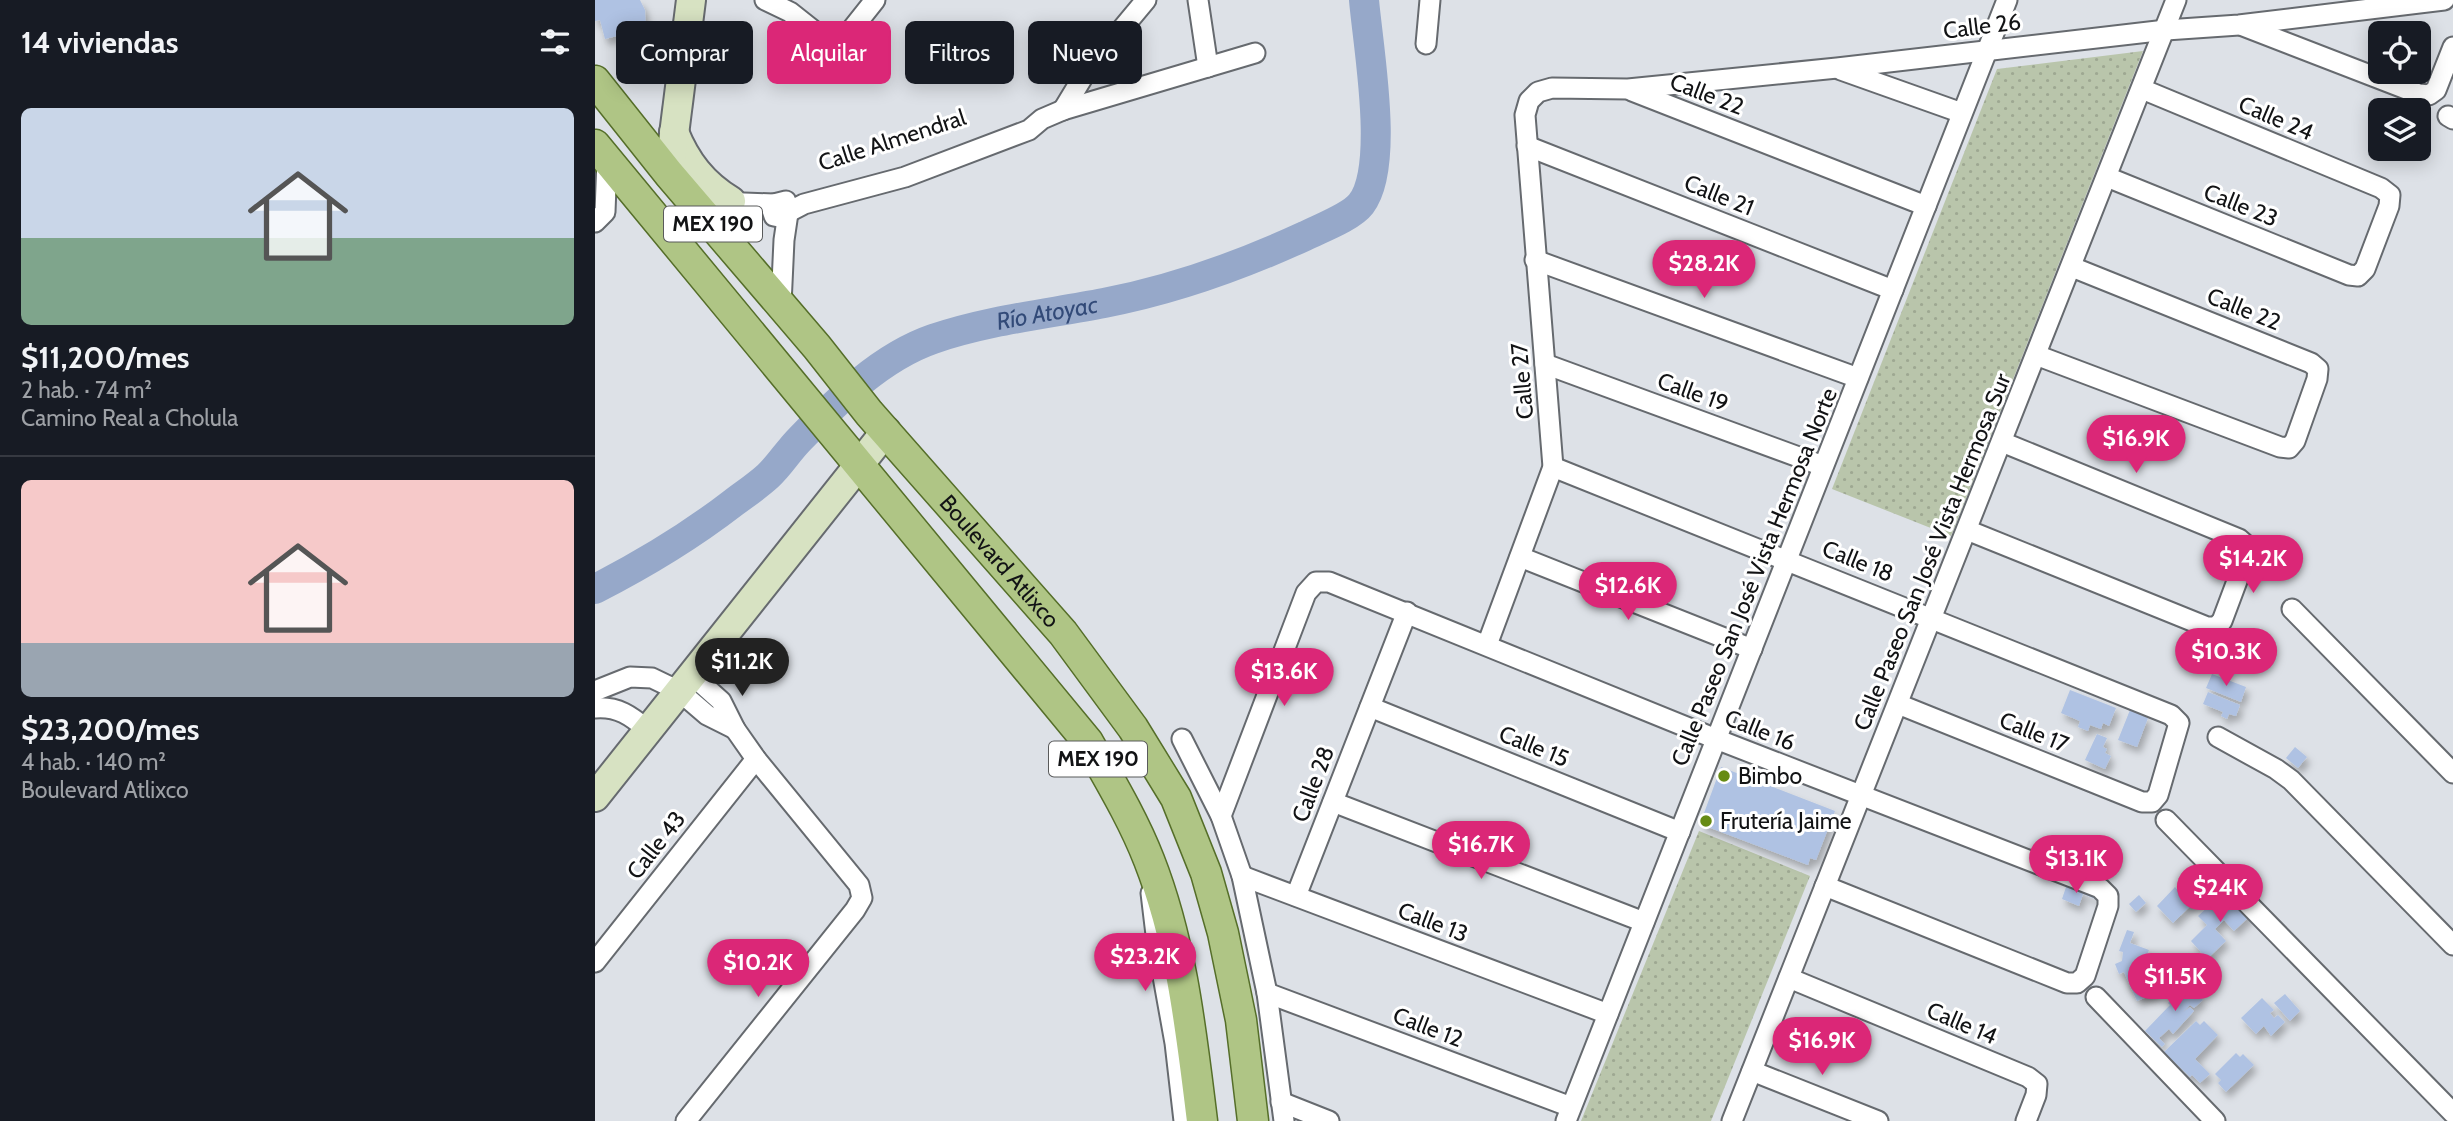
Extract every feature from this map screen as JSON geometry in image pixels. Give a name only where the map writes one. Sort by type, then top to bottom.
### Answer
[{"type":"main road","points":[[669,174],[691,0]]},
{"type":"main road","name":"Boulevard Atlixco","points":[[595,81],[669,174],[878,422],[1063,633],[1133,728],[1176,798],[1206,873],[1223,933],[1241,1020],[1256,1117]]},
{"type":"main road","points":[[674,132],[696,172],[712,188],[731,201]]},
{"type":"main road","name":"Boulevard Atlixco","points":[[601,152],[1088,742],[1134,825],[1162,898],[1186,996],[1202,1121]]},
{"type":"main road","points":[[595,797],[858,464],[878,422]]},
{"type":"street","points":[[765,0],[802,21]]},
{"type":"street","points":[[858,21],[875,0]]},
{"type":"street","points":[[1063,110],[1086,72],[1146,0]]},
{"type":"street","points":[[1198,0],[1208,67]]},
{"type":"street","points":[[1426,44],[1430,0]]},
{"type":"street","name":"Calle Paseo San José Vista Hermosa Norte","points":[[1569,1114],[2007,0]]},
{"type":"street","name":"Calle Paseo San José Vista Hermosa Sur","points":[[1732,1121],[2176,0]]},
{"type":"street","name":"Calle 26","points":[[1529,101],[1538,92],[1552,88],[1628,89],[2166,30],[2239,25],[2444,0]]},
{"type":"street","points":[[2239,25],[2429,96],[2436,90],[2453,47]]},
{"type":"street","name":"Calle Almendral","points":[[694,203],[731,201],[781,209],[804,204],[915,174],[1029,130],[1042,119],[1063,110],[1255,53]]},
{"type":"street","points":[[1837,68],[1962,113]]},
{"type":"street","name":"Calle 22","points":[[1628,89],[1926,206]]},
{"type":"street","name":"Calle 24","points":[[2142,89],[2381,188],[2390,195],[2389,206],[2365,269],[2358,276]]},
{"type":"street","name":"Calle 27","points":[[1487,645],[1553,467],[1527,146],[1525,115],[1529,101]]},
{"type":"street","name":"Calle 21","points":[[1527,146],[1893,290]]},
{"type":"street","points":[[595,222],[605,212],[601,152]]},
{"type":"street","name":"Calle 23","points":[[2107,177],[2349,275],[2358,276]]},
{"type":"street","points":[[781,209],[784,240],[781,304]]},
{"type":"street","points":[[1535,260],[1858,378]]},
{"type":"street","name":"Calle 22","points":[[2036,355],[2267,442],[2289,448],[2295,441],[2317,379],[2318,369],[2311,363],[2072,267]]},
{"type":"street","name":"Calle 19","points":[[1545,364],[1823,466]]},
{"type":"street","points":[[1967,530],[2207,627],[2216,627],[2222,621],[2246,557],[2247,546],[2239,539],[2002,442]]},
{"type":"street","name":"Calle 18","points":[[1553,467],[2171,715],[2179,723],[2158,794],[2152,803]]},
{"type":"street","points":[[1520,557],[1752,649]]},
{"type":"street","name":"Calle 16","points":[[1221,816],[1306,593],[1316,582],[1329,582],[1716,739],[2100,888],[2108,896],[2108,906],[2085,976],[2077,983],[2067,983],[1825,886]]},
{"type":"street","points":[[2292,609],[2453,774]]},
{"type":"street","name":"Calle 28","points":[[1296,896],[1407,612]]},
{"type":"street","points":[[595,691],[621,679],[637,676],[685,683],[707,715],[735,729],[756,760],[859,885],[862,898],[686,1121]]},
{"type":"street","name":"Calle 17","points":[[1898,704],[2142,802],[2152,803]]},
{"type":"street","name":"Calle 15","points":[[1370,707],[1680,832]]},
{"type":"street","points":[[595,708],[621,710],[648,730]]},
{"type":"street","points":[[2218,737],[2291,780],[2453,945]]},
{"type":"street","points":[[1182,739],[1221,816],[1242,876],[1267,993],[1282,1111],[1329,1121]]},
{"type":"street","name":"Calle 43","points":[[595,962],[756,760]]},
{"type":"street","points":[[1333,802],[1644,922]]},
{"type":"street","points":[[2166,820],[2453,1113]]},
{"type":"street","points":[[1149,861],[1153,920],[1175,1043],[1184,1121]]},
{"type":"street","name":"Calle 13","points":[[1242,876],[1608,1014]]},
{"type":"street","name":"Calle 14","points":[[1789,978],[2028,1077],[2037,1084],[2036,1096],[2027,1121]]},
{"type":"street","name":"Calle 12","points":[[1267,993],[1569,1114]]},
{"type":"street","points":[[2096,997],[2215,1121]]},
{"type":"street","points":[[1752,1071],[1878,1121]]},
{"type":"green space","points":[[2143,51],[1951,536],[1832,489],[1997,69]]},
{"type":"green space","points":[[1699,831],[1810,876],[1711,1121],[1581,1121]]},
{"type":"building","points":[[595,0],[640,0],[645,10],[646,21],[616,21],[616,36],[605,39],[600,20],[595,21]]},
{"type":"building","points":[[2212,674],[2246,687],[2241,702],[2206,688]]},
{"type":"building","points":[[2070,690],[2116,708],[2109,726],[2103,723],[2101,729],[2090,725],[2088,731],[2078,727],[2080,721],[2061,713]]},
{"type":"building","points":[[2208,692],[2240,705],[2236,716],[2229,714],[2227,719],[2221,716],[2223,712],[2203,704]]},
{"type":"building","points":[[2130,710],[2148,718],[2137,747],[2118,740]]},
{"type":"building","points":[[2097,734],[2107,738],[2103,747],[2107,749],[2105,753],[2111,756],[2105,769],[2085,760]]},
{"type":"building","points":[[2295,747],[2307,757],[2298,768],[2286,758]]},
{"type":"building","points":[[1721,767],[1835,811],[1816,860],[1810,858],[1808,865],[1700,824]]},
{"type":"building","points":[[2203,861],[2219,878],[2173,923],[2157,906],[2175,887],[2184,897],[2193,888],[2184,879]]},
{"type":"building","points":[[2067,884],[2099,897],[2098,900],[2083,894],[2079,906],[2062,899]]},
{"type":"building","points":[[2233,893],[2252,914],[2234,931],[2224,920],[2215,929],[2226,941],[2207,959],[2191,941],[2207,925],[2198,916],[2213,902],[2218,908]]},
{"type":"building","points":[[2139,895],[2146,903],[2136,912],[2129,904]]},
{"type":"building","points":[[2127,930],[2134,932],[2130,943],[2149,950],[2144,962],[2153,958],[2163,981],[2156,984],[2159,992],[2137,1001],[2124,972],[2119,974],[2115,964],[2122,961],[2123,952],[2119,951]]},
{"type":"building","points":[[2185,982],[2203,1000],[2194,1008],[2190,1005],[2183,1012],[2190,1007],[2194,1011],[2173,1034],[2169,1029],[2159,1038],[2165,1044],[2162,1047],[2145,1031],[2178,993],[2187,1001],[2176,990]]},
{"type":"building","points":[[2285,994],[2300,1011],[2290,1021],[2274,1003]]},
{"type":"building","points":[[2262,998],[2274,1010],[2270,1013],[2274,1018],[2278,1015],[2285,1022],[2271,1036],[2264,1026],[2256,1034],[2241,1018]]},
{"type":"building","points":[[2196,1021],[2200,1025],[2204,1021],[2218,1035],[2195,1059],[2210,1074],[2200,1083],[2164,1052]]},
{"type":"building","points":[[2236,1053],[2240,1057],[2243,1054],[2254,1065],[2226,1092],[2218,1083],[2221,1080],[2215,1074]]},
{"type":"waterway","name":"Río Atoyac","points":[[595,589],[683,539],[755,487],[845,395],[878,368],[914,347],[975,327],[1130,298],[1181,284],[1281,247],[1335,222],[1356,209],[1370,187],[1376,136],[1364,0]]},
{"type":"place","name":"Bimbo","points":[[1724,776]]},
{"type":"place","name":"Frutería Jaime","points":[[1706,821]]}]
